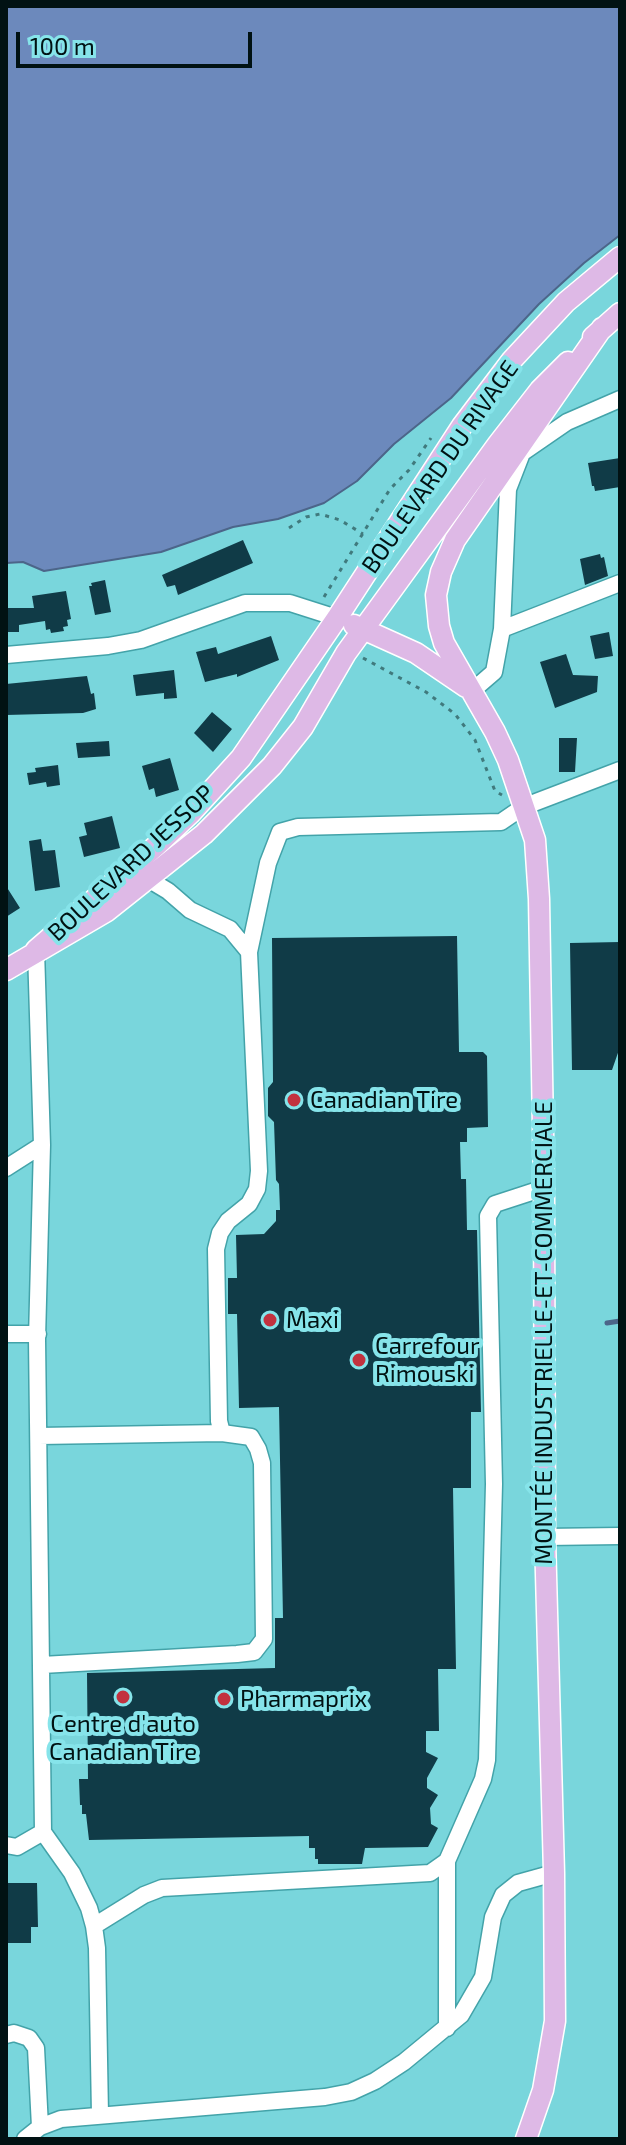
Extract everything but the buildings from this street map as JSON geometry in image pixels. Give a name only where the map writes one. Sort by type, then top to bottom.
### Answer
[{"type":"main road","name":"BOULEVARD DU RIVAGE","points":[[337,618],[462,426],[512,360],[566,302],[620,257]]},
{"type":"main road","name":"BOULEVARD DU RIVAGE","points":[[363,629],[531,400],[620,313]]},
{"type":"main road","points":[[472,691],[444,643],[439,626],[436,595],[441,572],[455,540],[602,328]]},
{"type":"main road","name":"MONTÉE INDUSTRIELLE-ET-COMMERCIALE","points":[[337,618],[416,653],[472,691],[505,753],[535,840],[539,899],[544,1188],[545,1537],[555,2021],[543,2090],[526,2139]]},
{"type":"main road","name":"BOULEVARD JESSOP","points":[[36,950],[190,814],[241,758],[337,618]]},
{"type":"main road","name":"BOULEVARD JESSOP","points":[[6,970],[107,911],[204,834],[272,766],[303,727],[363,629]]},
{"type":"street","points":[[472,691],[494,672],[502,629],[508,489],[522,453],[567,422],[620,399]]},
{"type":"street","points":[[502,629],[620,583]]},
{"type":"street","points":[[6,655],[141,640],[245,603],[290,603],[337,618]]},
{"type":"street","points":[[222,1433],[219,1421],[216,1249],[220,1233],[228,1221],[249,1204],[257,1189],[259,1171],[249,952],[268,863],[280,832],[298,827],[501,822],[523,807],[620,770]]},
{"type":"street","points":[[148,879],[190,910],[230,929],[249,952]]},
{"type":"street","points":[[36,950],[42,1145],[38,1334],[43,1832],[72,1873],[94,1926],[100,2115]]},
{"type":"street","points":[[6,1168],[42,1145]]},
{"type":"street","points":[[447,2028],[447,1861],[483,1779],[487,1760],[494,1484],[488,1216],[495,1204],[544,1188]]},
{"type":"street","points":[[6,1334],[38,1334]]},
{"type":"street","points":[[39,1436],[222,1433],[251,1437],[262,1463],[264,1639],[254,1652],[42,1665]]},
{"type":"street","points":[[545,1537],[620,1536]]},
{"type":"street","points":[[6,1845],[17,1847],[43,1832]]},
{"type":"street","points":[[94,1926],[144,1895],[162,1888],[430,1873],[447,1861]]},
{"type":"street","points":[[25,2139],[40,2127],[61,2119],[325,2097],[351,2092],[375,2081],[404,2062],[461,2015],[483,1977],[493,1917],[503,1895],[518,1883],[554,1873]]},
{"type":"street","points":[[6,2035],[14,2033],[29,2038],[36,2048],[40,2127]]},
{"type":"path","points":[[289,528],[306,517],[320,514],[340,520],[363,534]]},
{"type":"path","points":[[386,671],[426,692],[455,714],[475,740],[495,791],[523,807]]},
{"type":"water","points":[[6,6],[620,6],[620,235],[539,304],[451,398],[394,444],[357,481],[324,503],[278,519],[233,527],[161,552],[44,571],[23,562],[6,563]]},
{"type":"waterway","points":[[607,1323],[620,1321]]},
{"type":"place","name":"Canadian Tire","points":[[294,1100]]},
{"type":"place","name":"Maxi","points":[[270,1320]]},
{"type":"place","name":"Carrefour Rimouski","points":[[359,1360]]},
{"type":"place","name":"Centre d'auto Canadian Tire","points":[[123,1697]]},
{"type":"place","name":"Pharmaprix","points":[[224,1699]]}]
